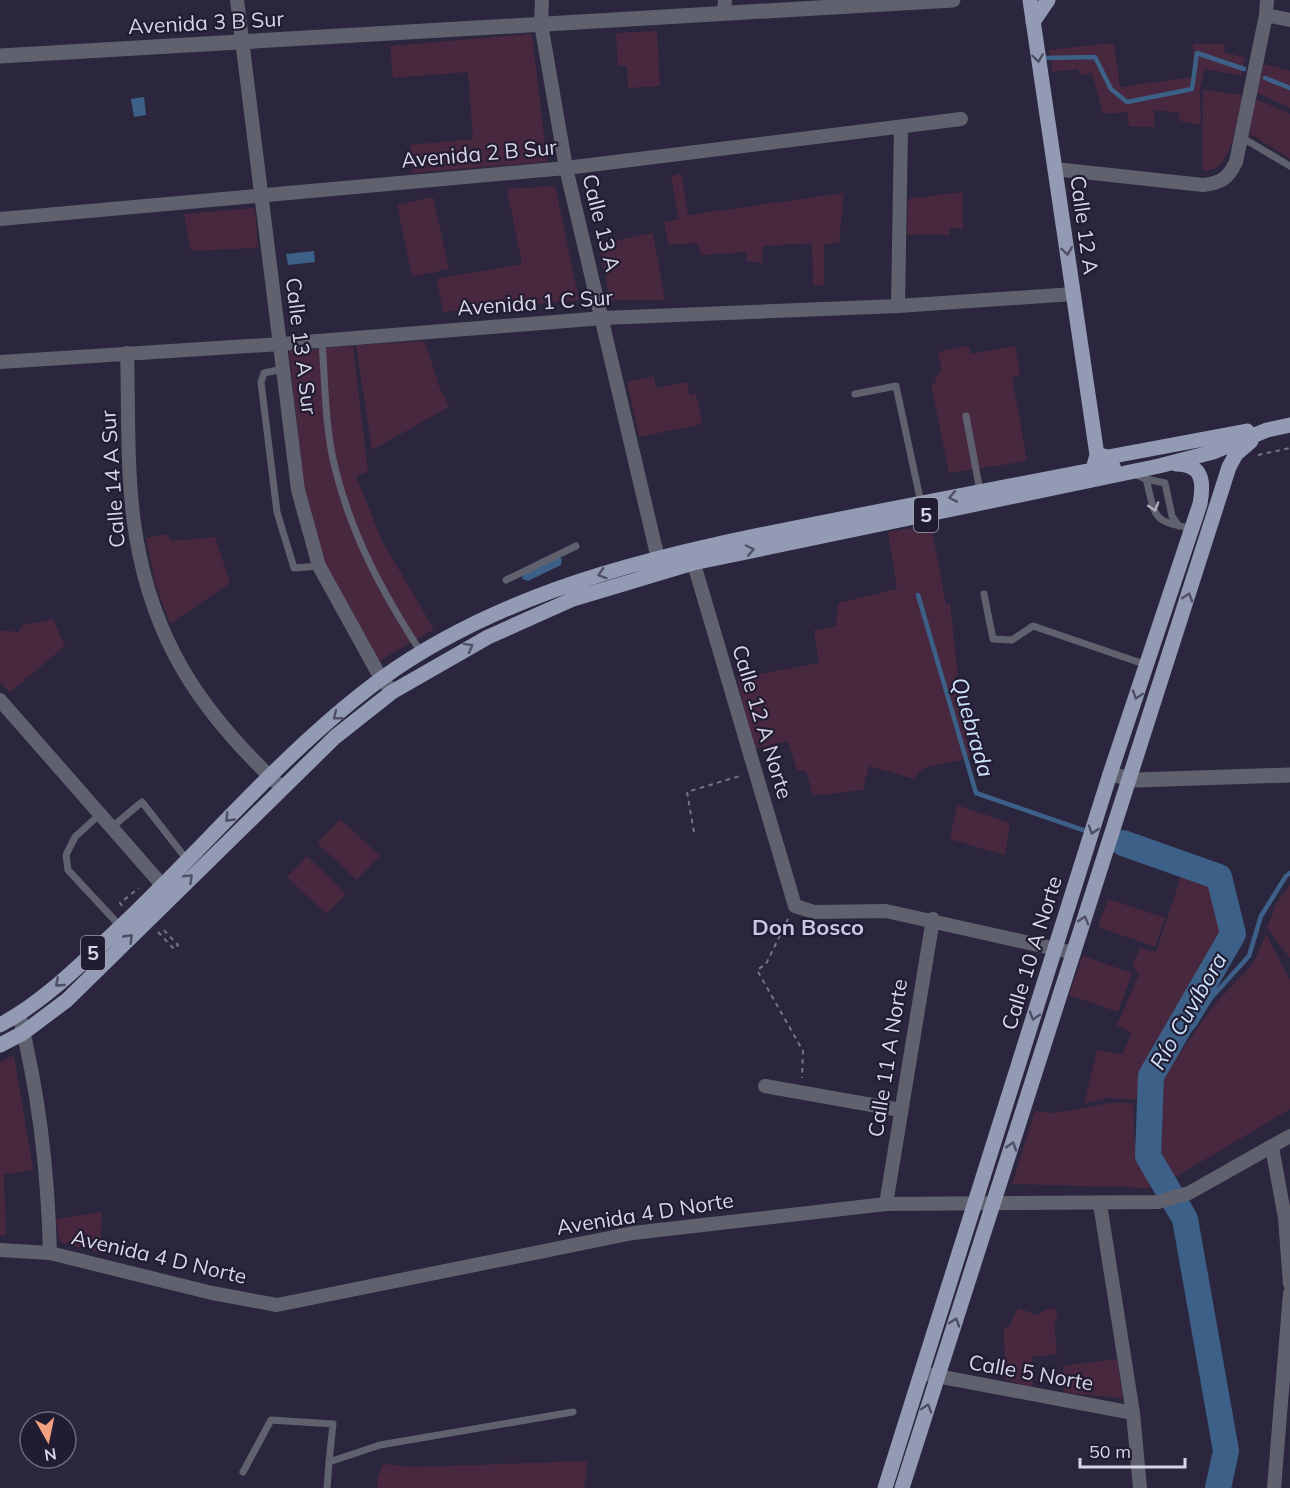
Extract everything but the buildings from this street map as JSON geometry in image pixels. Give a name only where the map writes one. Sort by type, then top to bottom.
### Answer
[{"type":"main road","name":"Calle 12 A","points":[[1030,0],[1095,462]]},
{"type":"main road","points":[[1033,22],[1048,0]]},
{"type":"main road","name":"5","points":[[692,556],[1158,466],[1213,452],[1267,430],[1290,425]]},
{"type":"main road","points":[[1095,462],[1107,457],[1248,431],[1267,430]]},
{"type":"main road","name":"Calle 10 A Norte","points":[[902,1488],[1229,467],[1236,454],[1267,430]]},
{"type":"main road","name":"5","points":[[0,1046],[23,1033],[67,1000],[167,891],[188,861],[270,777],[322,728],[382,679],[422,654],[527,601],[591,577],[660,565],[1095,462],[1194,451],[1213,452]]},
{"type":"main road","points":[[1213,452],[1220,462],[1225,484]]},
{"type":"main road","name":"Calle 10 A Norte","points":[[885,1488],[1110,774],[1147,665],[1186,527],[1203,490],[1201,474],[1185,464],[1158,466]]},
{"type":"main road","name":"5","points":[[0,1026],[19,1016],[58,985],[121,927],[167,891],[335,737],[392,692],[488,637],[530,617],[660,565]]},
{"type":"main road","points":[[1155,639],[1170,652]]},
{"type":"street","name":"Calle 13 A Sur","points":[[237,0],[298,490],[320,566],[382,679],[392,692]]},
{"type":"street","name":"Calle 13 A","points":[[542,0],[542,24],[566,168],[660,565]]},
{"type":"street","name":"Avenida 3 B Sur","points":[[0,56],[542,24],[725,7],[953,0]]},
{"type":"street","points":[[1055,169],[1203,184],[1218,183],[1228,177],[1236,162],[1266,15],[1267,0]]},
{"type":"street","points":[[1266,15],[1290,20]]},
{"type":"street","name":"Avenida 2 B Sur","points":[[0,219],[566,168],[961,119]]},
{"type":"street","points":[[898,306],[901,127]]},
{"type":"street","name":"Avenida 1 C Sur","points":[[0,362],[281,344],[603,318],[898,306],[1073,294]]},
{"type":"street","name":"Calle 14 A Sur","points":[[127,353],[136,533],[152,602],[166,639],[199,698],[282,788]]},
{"type":"street","name":"Calle 12 A Norte","points":[[692,556],[795,906]]},
{"type":"street","points":[[0,700],[167,891]]},
{"type":"street","points":[[1110,774],[1128,779],[1290,775]]},
{"type":"street","points":[[795,906],[814,912],[886,911],[933,919],[1074,953]]},
{"type":"street","name":"Calle 11 A Norte","points":[[886,1204],[933,919]]},
{"type":"street","points":[[19,1016],[40,1125],[49,1209],[50,1253]]},
{"type":"street","points":[[765,1086],[900,1110]]},
{"type":"street","name":"Avenida 4 D Norte","points":[[0,1250],[50,1253],[212,1293],[277,1305],[633,1233],[886,1204],[1158,1202],[1189,1193],[1290,1136]]},
{"type":"street","points":[[1272,1147],[1285,1218],[1290,1284]]},
{"type":"street","points":[[1100,1204],[1133,1413],[1140,1488]]},
{"type":"street","points":[[1274,1488],[1290,1293]]},
{"type":"street","name":"Calle 5 Norte","points":[[921,1373],[937,1378],[1133,1413]]},
{"type":"lane","points":[[1241,137],[1290,166]]},
{"type":"lane","points":[[322,341],[334,467],[356,536],[380,587],[422,654]]},
{"type":"lane","points":[[284,369],[264,373],[261,382],[277,512],[294,568],[320,566]]},
{"type":"lane","points":[[855,394],[896,386],[921,503]]},
{"type":"lane","points":[[966,416],[980,491]]},
{"type":"lane","points":[[1129,472],[1165,483],[1172,516],[1186,527]]},
{"type":"lane","points":[[1146,479],[1156,516],[1164,524],[1186,527]]},
{"type":"lane","points":[[506,580],[576,546]]},
{"type":"lane","points":[[984,594],[993,639],[1011,640],[1033,626],[1147,665]]},
{"type":"lane","points":[[112,827],[142,802],[188,861]]},
{"type":"lane","points":[[100,814],[75,837],[66,855],[68,870],[121,927]]},
{"type":"lane","points":[[329,1462],[380,1444],[573,1412]]},
{"type":"lane","points":[[243,1472],[271,1420],[333,1424],[327,1488]]},
{"type":"path","points":[[694,832],[687,792],[754,771]]},
{"type":"path","points":[[795,906],[766,964],[757,970],[803,1051],[802,1092]]},
{"type":"path","points":[[156,929],[174,949],[178,945],[164,930]]},
{"type":"shaded area","points":[[657,31],[660,86],[628,88],[627,66],[618,66],[616,33]]},
{"type":"shaded area","points":[[532,34],[547,162],[412,173],[410,145],[473,139],[468,72],[393,78],[390,46]]},
{"type":"shaded area","points":[[1114,43],[1120,87],[1193,77],[1193,44],[1225,44],[1224,52],[1245,58],[1241,76],[1205,69],[1200,89],[1201,125],[1180,121],[1179,113],[1154,110],[1154,127],[1129,126],[1127,112],[1103,114],[1092,73],[1079,75],[1078,69],[1053,72],[1049,50]]},
{"type":"shaded area","points":[[1264,64],[1290,71],[1290,108],[1257,93]]},
{"type":"shaded area","points":[[1203,90],[1243,95],[1236,130],[1227,154],[1220,164],[1212,169],[1202,170]]},
{"type":"shaded area","points":[[1256,99],[1290,114],[1290,159],[1249,133]]},
{"type":"shaded area","points":[[681,173],[688,215],[844,193],[839,243],[824,244],[824,285],[813,285],[812,243],[763,246],[762,263],[747,261],[746,252],[701,255],[698,243],[669,245],[664,222],[679,219],[671,176]]},
{"type":"shaded area","points":[[555,186],[579,300],[443,312],[437,279],[522,264],[507,189]]},
{"type":"shaded area","points":[[962,192],[963,229],[949,228],[950,235],[907,235],[908,199]]},
{"type":"shaded area","points":[[433,197],[449,269],[412,277],[397,205]]},
{"type":"shaded area","points":[[255,208],[258,248],[191,251],[184,214]]},
{"type":"shaded area","points":[[653,233],[665,300],[610,300],[599,244]]},
{"type":"shaded area","points":[[425,341],[439,386],[449,407],[372,450],[356,345]]},
{"type":"shaded area","points":[[353,346],[368,472],[356,476],[383,543],[434,629],[377,662],[325,562],[304,489],[289,351]]},
{"type":"shaded area","points":[[969,346],[971,354],[1015,346],[1020,376],[1012,377],[1027,461],[949,473],[931,384],[936,383],[935,376],[942,371],[938,352]]},
{"type":"shaded area","points":[[654,376],[656,388],[687,382],[690,395],[696,394],[702,424],[639,437],[627,382]]},
{"type":"shaded area","points":[[931,525],[946,605],[950,604],[958,676],[955,677],[970,758],[923,768],[914,779],[869,766],[863,790],[813,796],[806,771],[797,770],[788,741],[750,750],[738,678],[819,663],[814,630],[836,626],[838,603],[897,589],[888,532]]},
{"type":"shaded area","points":[[168,534],[170,541],[215,537],[230,583],[170,624],[155,582],[146,538]]},
{"type":"shaded area","points":[[53,619],[65,646],[10,692],[0,682],[0,630],[18,632],[23,625]]},
{"type":"shaded area","points":[[957,805],[1010,823],[1005,855],[950,839]]},
{"type":"shaded area","points":[[340,819],[380,856],[357,880],[317,843]]},
{"type":"shaded area","points":[[307,856],[346,894],[326,914],[287,877]]},
{"type":"shaded area","points":[[1182,873],[1212,884],[1224,934],[1143,1075],[1142,1100],[1106,1098],[1084,1104],[1097,1050],[1123,1054],[1131,1033],[1117,1025],[1139,974],[1132,966],[1140,948],[1156,952]]},
{"type":"shaded area","points":[[1290,885],[1290,958],[1267,928],[1276,904]]},
{"type":"shaded area","points":[[1108,899],[1165,918],[1155,947],[1098,927]]},
{"type":"shaded area","points":[[1266,934],[1290,980],[1290,1109],[1172,1179],[1157,1151],[1163,1076],[1215,1004],[1253,964]]},
{"type":"shaded area","points":[[1083,956],[1132,973],[1118,1012],[1069,995]]},
{"type":"shaded area","points":[[14,1055],[33,1170],[4,1174],[6,1235],[0,1235],[0,1063]]},
{"type":"shaded area","points":[[1109,1103],[1133,1103],[1135,1144],[1151,1188],[1012,1184],[1035,1111],[1054,1113]]},
{"type":"shaded area","points":[[102,1212],[100,1253],[60,1242],[56,1219]]},
{"type":"shaded area","points":[[1018,1308],[1037,1315],[1044,1310],[1056,1308],[1057,1320],[1054,1323],[1057,1354],[1032,1357],[1033,1389],[1005,1379],[1004,1327],[1009,1327]]},
{"type":"shaded area","points":[[1117,1359],[1123,1398],[1064,1393],[1063,1366]]},
{"type":"shaded area","points":[[588,1461],[584,1488],[378,1488],[377,1480],[383,1464],[415,1467]]},
{"type":"water","points":[[144,97],[146,115],[134,117],[131,99]]},
{"type":"water","points":[[314,251],[315,262],[288,265],[286,254]]},
{"type":"water","points":[[558,557],[562,559],[561,565],[528,581],[522,579],[523,574]]},
{"type":"waterway","points":[[1045,58],[1095,57],[1111,89],[1127,102],[1192,89],[1197,53],[1244,69]]},
{"type":"waterway","points":[[1265,78],[1290,88]]},
{"type":"waterway","name":"Quebrada","points":[[918,595],[976,793],[1083,830]]},
{"type":"waterway","name":"Río Cuvíbora","points":[[1123,843],[1219,877],[1233,934],[1151,1076],[1148,1156],[1185,1219],[1226,1451],[1218,1488]]},
{"type":"waterway","points":[[1151,1076],[1195,1024],[1211,998],[1249,956],[1261,916],[1290,873]]},
{"type":"district","name":"Don Bosco","points":[[808,927]]}]
